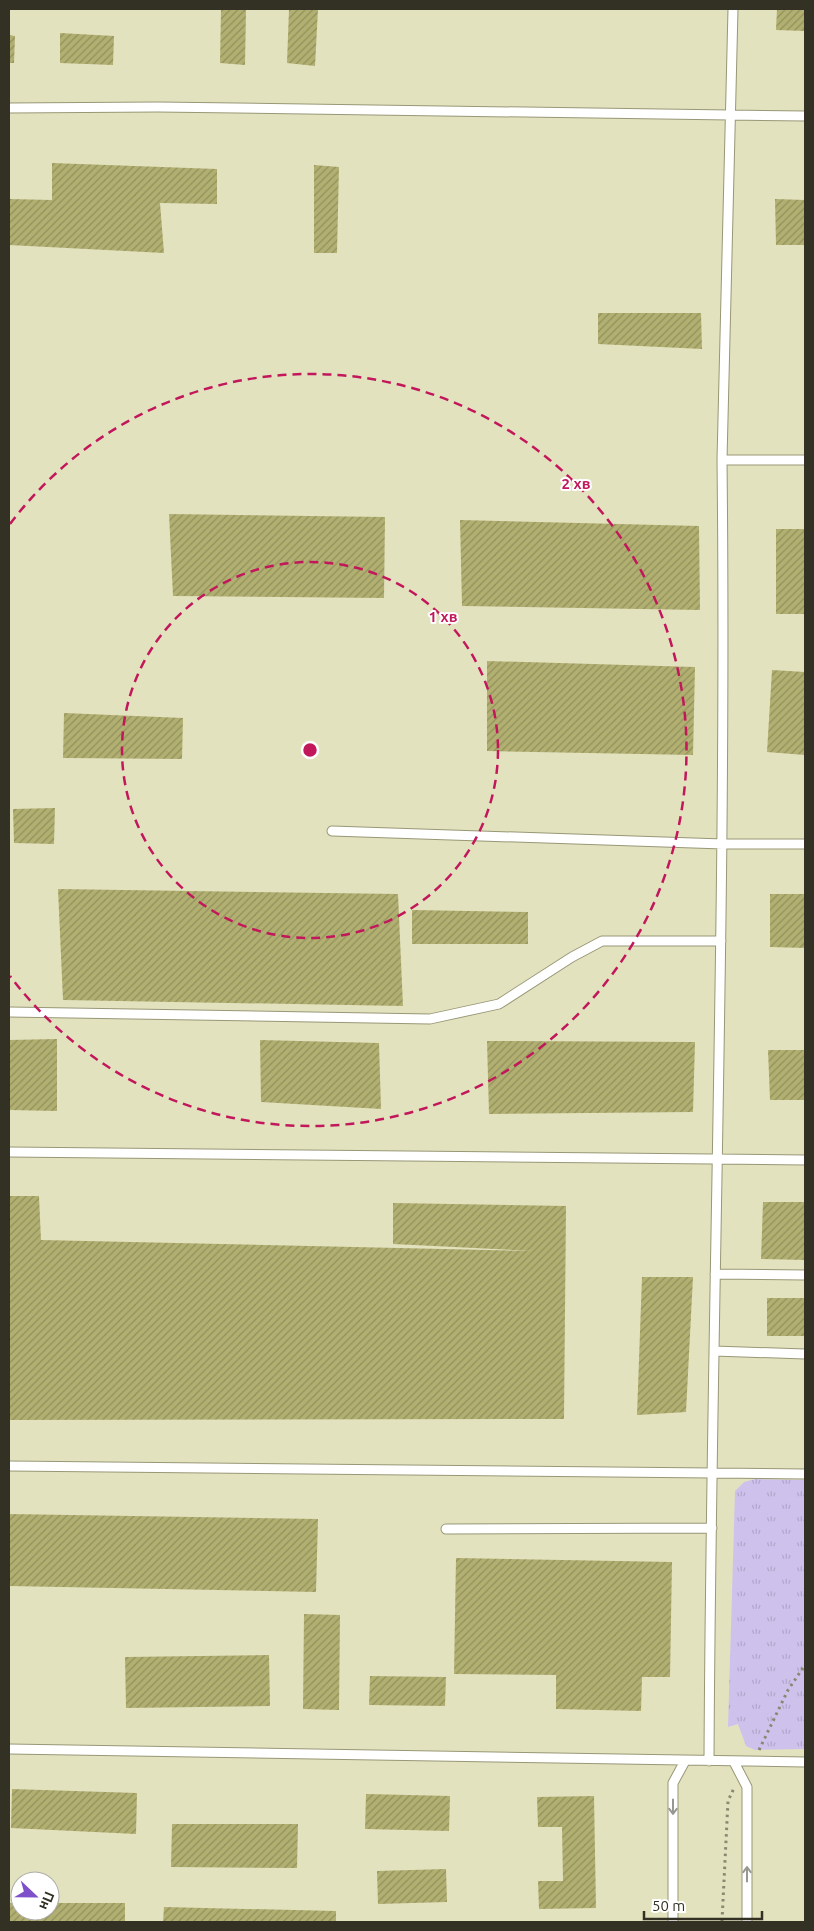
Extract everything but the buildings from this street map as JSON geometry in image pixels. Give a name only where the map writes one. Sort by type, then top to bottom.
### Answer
[{"type":"lane","points":[[709,1761],[716,1159],[723,844],[722,460],[733,9]]},
{"type":"lane","points":[[9,108],[158,107],[805,116]]},
{"type":"lane","points":[[722,460],[805,460]]},
{"type":"lane","points":[[332,830],[723,844],[805,844]]},
{"type":"lane","points":[[9,1012],[430,1019],[499,1004],[572,957],[602,941],[721,941]]},
{"type":"lane","points":[[9,1152],[805,1160]]},
{"type":"lane","points":[[715,1274],[805,1275]]},
{"type":"lane","points":[[714,1351],[805,1354]]},
{"type":"lane","points":[[9,1466],[712,1471],[805,1474]]},
{"type":"lane","points":[[446,1529],[712,1528]]},
{"type":"lane","points":[[9,1750],[805,1762]]},
{"type":"lane","points":[[673,1922],[673,1783],[685,1761]]},
{"type":"lane","points":[[734,1762],[747,1787],[747,1922]]},
{"type":"green space","points":[[755,1479],[805,1480],[805,1749],[755,1750],[746,1746],[738,1724],[728,1727],[735,1491],[744,1482]]}]
